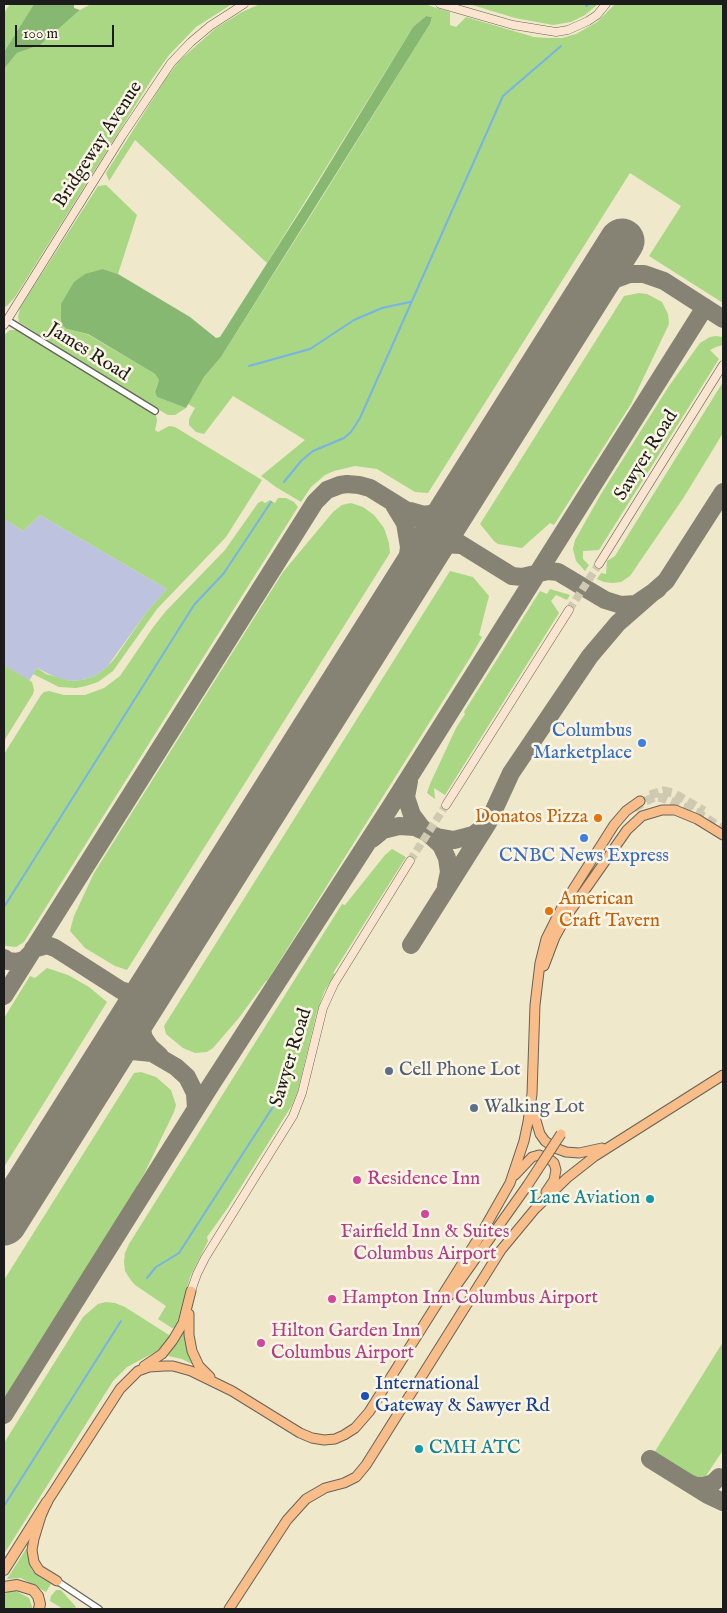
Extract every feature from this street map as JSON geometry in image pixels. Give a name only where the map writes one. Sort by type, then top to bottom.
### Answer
[{"type":"highway","points":[[4,1570],[47,1502]]},
{"type":"highway","points":[[4,1587],[17,1585],[33,1590],[38,1596],[39,1609]]},
{"type":"main road","points":[[615,1143],[583,1153],[566,1152],[555,1148],[545,1141],[538,1130],[533,1110],[532,1028],[542,951],[554,922],[614,825],[626,811],[640,801]]},
{"type":"main road","points":[[534,1005],[544,964],[566,917],[632,825],[642,816],[656,811],[681,811],[723,835]]},
{"type":"main road","points":[[518,1228],[567,1178],[615,1143],[712,1083],[723,1074]]},
{"type":"main road","points":[[510,1183],[526,1131],[532,1094]]},
{"type":"main road","points":[[421,1330],[461,1280],[561,1134]]},
{"type":"main road","points":[[138,1371],[156,1366],[173,1366],[191,1371],[213,1381],[300,1433],[312,1438],[335,1439],[355,1428],[375,1403],[520,1168],[532,1157],[539,1155],[546,1157],[556,1166],[555,1176],[549,1188],[492,1264],[366,1465],[356,1477],[344,1483],[325,1488],[306,1499],[287,1520],[229,1609]]},
{"type":"main road","points":[[57,1581],[39,1570],[33,1556],[34,1539],[47,1502],[120,1389],[138,1371],[162,1354],[174,1340],[183,1323],[191,1291]]},
{"type":"main road","points":[[191,1291],[188,1322],[192,1351],[199,1366],[213,1381]]},
{"type":"street","name":"Bridgeway Avenue","points":[[5,322],[122,136],[172,63],[191,42],[210,26],[244,4]]},
{"type":"street","points":[[440,4],[513,25],[556,32],[568,30],[588,21],[597,15],[606,4]]},
{"type":"street","name":"James Road","points":[[5,322],[155,411]]},
{"type":"street","name":"Sawyer Road","points":[[598,564],[723,365]]},
{"type":"street","points":[[446,805],[569,610]]},
{"type":"street","name":"Sawyer Road","points":[[191,1291],[205,1258],[293,1116],[302,1093],[318,1024],[332,989],[410,861]]},
{"type":"street","points":[[57,1581],[99,1609]]},
{"type":"shaded area","points":[[40,515],[167,589],[146,613],[107,667],[95,676],[82,680],[70,681],[57,678],[37,668],[29,681],[4,665],[4,519],[23,531]]},
{"type":"green space","points":[[10,4],[34,4],[4,52],[4,13]]},
{"type":"green space","points":[[34,4],[74,4],[74,8],[80,10],[40,45],[17,53],[4,69],[4,52]]},
{"type":"green space","points":[[91,4],[232,4],[196,27],[169,55],[15,297],[4,307],[4,69],[17,53],[40,45],[80,10]]},
{"type":"green space","points":[[260,4],[424,4],[450,12],[450,25],[456,27],[466,17],[534,37],[562,38],[576,34],[597,22],[615,4],[723,4],[723,303],[649,256],[681,206],[630,173],[428,493],[415,492],[377,469],[355,466],[325,475],[311,487],[301,502],[276,487],[261,476],[305,440],[233,396],[204,434],[196,432],[189,425],[189,419],[195,408],[188,404],[204,377],[221,357],[316,207],[430,24],[432,17],[426,16],[413,27],[267,263],[135,140],[109,181],[106,173],[179,61],[216,28],[242,12]]},
{"type":"green space","points":[[469,4],[598,4],[585,15],[571,22],[553,25],[515,18]]},
{"type":"green space","points":[[426,16],[432,17],[430,24],[221,357],[204,377],[186,408],[157,397],[155,392],[159,380],[155,374],[88,334],[67,329],[61,324],[61,304],[74,282],[85,274],[103,269],[118,274],[190,317],[216,338],[220,337],[308,199],[413,27]]},
{"type":"green space","points":[[106,185],[137,215],[118,274],[103,269],[67,329],[87,334],[155,374],[159,380],[155,392],[157,397],[186,408],[175,415],[168,415],[138,398],[19,322],[20,308],[98,186]]},
{"type":"green space","points":[[639,293],[647,294],[662,302],[668,314],[669,324],[631,404],[554,525],[550,523],[522,548],[498,544],[480,524],[624,296]]},
{"type":"green space","points":[[10,330],[18,330],[156,415],[155,430],[158,432],[169,426],[175,427],[262,480],[226,537],[157,609],[113,671],[98,682],[76,688],[59,687],[33,674],[37,668],[46,674],[70,681],[95,676],[115,658],[146,613],[167,589],[40,515],[23,531],[4,519],[4,335]]},
{"type":"green space","points":[[716,336],[723,337],[723,345],[710,350],[719,359],[599,550],[583,551],[583,559],[589,565],[585,571],[576,561],[573,549],[575,540],[601,494],[669,386],[700,343]]},
{"type":"green space","points":[[723,382],[723,433],[684,497],[630,576],[621,582],[613,583],[597,579],[601,573],[606,574],[607,561],[615,556]]},
{"type":"green space","points":[[278,498],[286,498],[294,502],[298,507],[24,942],[16,947],[4,945],[4,754],[44,692],[49,691],[64,695],[85,695],[104,688],[120,676],[154,626],[225,550],[258,503],[262,501],[265,503],[270,500],[275,503]]},
{"type":"green space","points":[[351,503],[363,507],[374,515],[384,528],[390,553],[127,970],[115,966],[85,948],[70,931],[74,916],[94,873],[283,572],[333,512],[342,505]]},
{"type":"green space","points":[[450,571],[473,577],[489,596],[479,635],[482,637],[267,981],[213,1048],[207,1052],[195,1053],[183,1048],[166,1034],[164,1026]]},
{"type":"green space","points":[[550,589],[570,595],[567,600],[556,595],[551,601],[559,613],[445,795],[434,788],[435,799],[427,793],[430,784],[456,728],[465,714],[464,712],[540,591],[547,594]]},
{"type":"green space","points":[[4,665],[32,682],[34,690],[4,741]]},
{"type":"green space","points":[[392,849],[406,857],[333,973],[335,974],[324,992],[316,1015],[298,1090],[292,1105],[227,1209],[207,1237],[208,1241],[190,1277],[176,1327],[172,1328],[158,1319],[166,1306],[135,1285],[125,1271],[125,1253],[129,1244],[342,904],[345,905],[385,855]]},
{"type":"green space","points":[[47,968],[68,975],[89,987],[107,1002],[4,1167],[4,1018],[30,976],[35,978]]},
{"type":"green space","points":[[141,1072],[156,1077],[171,1090],[176,1105],[174,1112],[138,1187],[4,1400],[4,1280],[134,1073]]},
{"type":"green space","points":[[106,1302],[125,1307],[170,1337],[157,1351],[127,1367],[113,1381],[4,1554],[4,1443],[83,1317],[98,1304]]},
{"type":"green space","points":[[184,1329],[186,1330],[196,1366],[182,1359],[168,1356]]},
{"type":"green space","points":[[723,1342],[723,1450],[704,1479],[697,1481],[654,1456],[654,1453]]},
{"type":"green space","points":[[26,1549],[28,1549],[29,1563],[32,1570],[51,1584],[46,1592],[21,1578],[7,1579]]},
{"type":"green space","points":[[14,1590],[29,1598],[33,1609],[4,1609],[4,1594]]},
{"type":"green space","points":[[56,1590],[61,1590],[76,1607],[74,1609],[63,1609],[50,1601],[51,1596]]},
{"type":"waterway","points":[[284,482],[301,461],[313,451],[344,438],[351,432],[360,418],[503,96],[561,46]]},
{"type":"waterway","points":[[249,366],[310,349],[354,320],[382,308],[410,302]]},
{"type":"waterway","points":[[4,907],[194,605],[224,573],[271,502]]},
{"type":"waterway","points":[[147,1278],[156,1267],[179,1253],[278,1099]]},
{"type":"waterway","points":[[4,1506],[121,1321]]},
{"type":"taxiway","points":[[585,300],[613,280],[629,274],[644,274],[664,281],[723,319]]},
{"type":"taxiway","points":[[4,1415],[209,1088],[391,806],[705,307]]},
{"type":"taxiway","points":[[4,996],[315,502],[327,490],[347,484],[370,488],[512,576],[522,577],[548,571],[558,572],[605,600],[621,605],[636,604],[658,589]]},
{"type":"taxiway","points":[[411,945],[488,823],[511,773],[590,656],[618,623],[666,581],[723,492]]},
{"type":"taxiway","points":[[410,511],[424,515],[439,512],[451,507],[461,496]]},
{"type":"taxiway","points":[[394,505],[405,523],[409,547],[406,572],[396,601]]},
{"type":"taxiway","points":[[422,558],[431,549],[442,544],[460,545]]},
{"type":"taxiway","points":[[409,781],[406,797],[412,815],[421,827],[441,845],[447,858],[449,872],[446,886]]},
{"type":"taxiway","points":[[372,839],[383,830],[399,826],[415,827],[437,837],[454,840],[473,835],[484,827]]},
{"type":"taxiway","points":[[33,949],[47,945],[55,948],[130,996],[134,1002],[144,1038],[160,1056]]},
{"type":"taxiway","points":[[4,958],[8,961],[17,962],[24,960],[31,953]]},
{"type":"taxiway","points":[[124,991],[131,995],[140,995],[147,992],[154,985]]},
{"type":"taxiway","points":[[98,1074],[107,1063],[122,1053],[132,1051],[152,1053],[176,1067],[187,1077],[195,1093],[196,1109]]},
{"type":"taxiway","points":[[650,1459],[708,1495],[723,1502]]},
{"type":"taxiway","points":[[689,1483],[696,1486],[704,1486],[713,1483],[719,1477]]},
{"type":"runway","points":[[4,1223],[622,241]]},
{"type":"tunnel","points":[[569,610],[599,564]]},
{"type":"tunnel","points":[[650,795],[663,791],[673,793],[704,811]]},
{"type":"tunnel","points":[[634,808],[655,797],[663,798],[698,813],[723,829]]},
{"type":"tunnel","points":[[410,861],[446,805]]},
{"type":"place","name":"Columbus Marketplace","points":[[642,743]]},
{"type":"place","name":"Donatos Pizza","points":[[598,818]]},
{"type":"place","name":"CNBC News Express","points":[[584,838]]},
{"type":"place","name":"American Craft Tavern","points":[[549,911]]},
{"type":"place","name":"Cell Phone Lot","points":[[389,1071]]},
{"type":"place","name":"Walking Lot","points":[[474,1108]]},
{"type":"place","name":"Residence Inn","points":[[357,1180]]},
{"type":"place","name":"Lane Aviation","points":[[650,1199]]},
{"type":"place","name":"Fairfield Inn & Suites Columbus Airport","points":[[425,1214]]},
{"type":"place","name":"Hampton Inn Columbus Airport","points":[[332,1299]]},
{"type":"place","name":"Hilton Garden Inn Columbus Airport","points":[[261,1343]]},
{"type":"place","name":"International Gateway & Sawyer Rd","points":[[365,1396]]},
{"type":"place","name":"CMH ATC","points":[[419,1449]]}]
